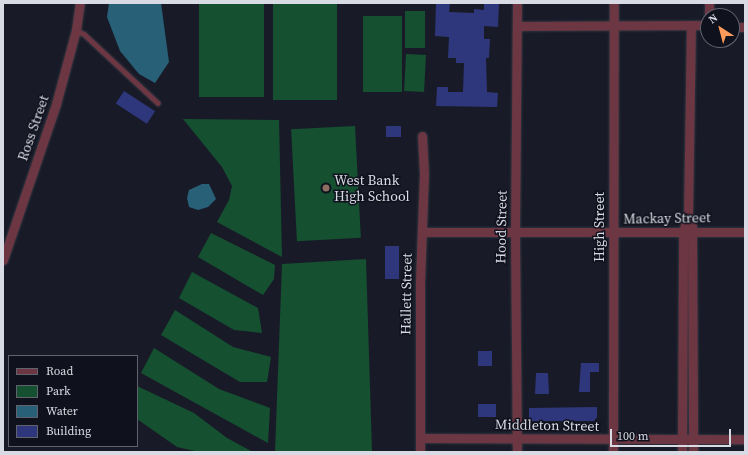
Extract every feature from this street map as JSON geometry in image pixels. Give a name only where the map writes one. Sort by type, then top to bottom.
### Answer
[{"type":"street","name":"Ross Street","points":[[3,260],[56,104],[76,30],[80,3]]},
{"type":"street","name":"Hood Street","points":[[517,3],[514,232],[517,452]]},
{"type":"street","name":"High Street","points":[[613,452],[614,3]]},
{"type":"street","points":[[517,26],[700,26]]},
{"type":"street","points":[[682,452],[683,232],[688,215],[691,27]]},
{"type":"street","name":"Hallett Street","points":[[420,452],[424,174],[422,136]]},
{"type":"street","points":[[688,215],[694,231],[693,452]]},
{"type":"street","name":"Mackay Street","points":[[422,232],[745,232]]},
{"type":"street","name":"Middleton Street","points":[[420,438],[613,440],[682,438],[745,439]]},
{"type":"lane","points":[[76,30],[84,34],[158,103]]},
{"type":"green space","points":[[199,3],[264,3],[264,97],[199,97]]},
{"type":"green space","points":[[273,3],[337,3],[337,100],[273,100]]},
{"type":"green space","points":[[405,11],[425,11],[425,48],[405,48]]},
{"type":"green space","points":[[363,16],[402,16],[402,92],[363,92]]},
{"type":"green space","points":[[406,54],[426,55],[424,92],[404,91]]},
{"type":"green space","points":[[183,119],[279,120],[282,257],[217,222],[229,200],[232,186],[222,167]]},
{"type":"green space","points":[[355,126],[361,238],[297,241],[291,129]]},
{"type":"green space","points":[[211,233],[275,265],[274,279],[263,295],[198,257]]},
{"type":"green space","points":[[366,259],[372,452],[275,452],[282,264]]},
{"type":"green space","points":[[192,272],[258,308],[262,333],[234,330],[179,298]]},
{"type":"green space","points":[[175,310],[233,347],[271,357],[267,382],[240,382],[161,335]]},
{"type":"green space","points":[[154,348],[219,389],[270,408],[268,443],[141,373]]},
{"type":"green space","points":[[138,386],[194,413],[227,438],[253,452],[199,452],[177,447],[138,420]]},
{"type":"water","points":[[109,3],[161,3],[169,62],[155,83],[139,74],[120,51],[107,17]]},
{"type":"water","points":[[202,184],[209,184],[216,199],[208,207],[198,210],[189,207],[187,198],[189,190]]},
{"type":"building","points":[[436,3],[450,3],[449,12],[474,13],[474,9],[484,10],[484,3],[499,3],[498,27],[484,26],[484,39],[490,39],[489,58],[486,58],[487,92],[498,93],[497,107],[436,106],[437,87],[448,87],[448,92],[463,92],[464,63],[456,63],[456,58],[448,58],[449,37],[435,36]]},
{"type":"building","points":[[124,91],[155,111],[147,124],[116,104]]},
{"type":"building","points":[[386,126],[401,126],[401,137],[386,137]]},
{"type":"building","points":[[385,246],[399,246],[399,279],[385,279]]},
{"type":"building","points":[[478,351],[492,351],[492,366],[478,366]]},
{"type":"building","points":[[581,363],[599,363],[599,372],[590,372],[590,392],[579,392]]},
{"type":"building","points":[[536,373],[548,373],[549,394],[535,394]]},
{"type":"building","points":[[478,404],[496,404],[496,417],[478,417]]},
{"type":"building","points":[[597,407],[597,417],[594,421],[529,421],[529,408]]},
{"type":"place","name":"West Bank High School","points":[[326,188]]}]
